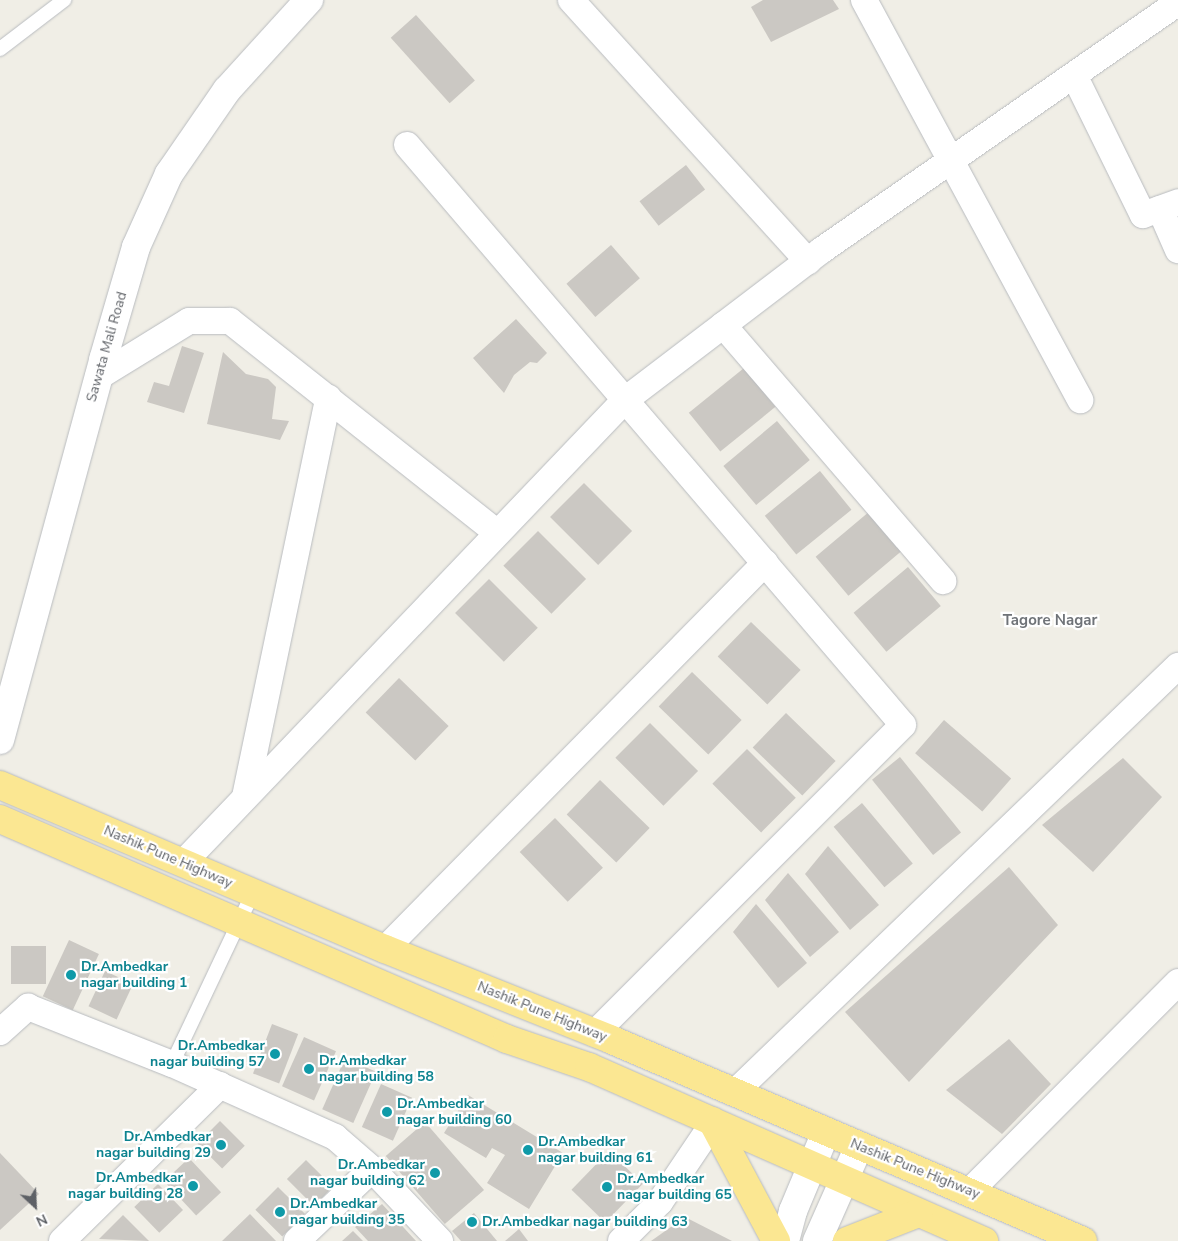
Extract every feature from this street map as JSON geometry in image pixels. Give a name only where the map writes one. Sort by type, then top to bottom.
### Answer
[{"type":"highway","name":"Nashik Pune Highway","points":[[0,785],[385,949],[595,1033],[859,1146],[970,1191],[1083,1241]]},
{"type":"highway","points":[[0,819],[507,1039],[589,1067],[984,1241]]},
{"type":"highway","points":[[712,1122],[776,1241]]},
{"type":"highway","points":[[847,1241],[919,1213]]},
{"type":"street","name":"Sawata Mali Road","points":[[0,740],[98,377],[136,247],[169,174],[227,90],[309,0]]},
{"type":"street","points":[[571,0],[808,261]]},
{"type":"street","points":[[864,0],[1080,400]]},
{"type":"street","points":[[183,863],[496,532],[625,400],[808,261],[1075,77],[1178,3]]},
{"type":"street","points":[[1075,77],[1143,215],[1169,205],[1178,250]]},
{"type":"street","points":[[407,145],[903,724],[595,1033]]},
{"type":"street","points":[[98,377],[189,321],[230,321],[496,532]]},
{"type":"street","points":[[723,325],[943,581]]},
{"type":"street","points":[[245,797],[328,398]]},
{"type":"street","points":[[385,949],[765,564]]},
{"type":"street","points":[[735,1092],[1178,666]]},
{"type":"street","points":[[970,1191],[1178,982]]},
{"type":"street","points":[[0,1032],[28,1007],[172,1064],[335,1137],[372,1169],[440,1241]]},
{"type":"street","points":[[62,1241],[220,1086]]},
{"type":"street","points":[[621,1241],[660,1202],[712,1122]]},
{"type":"street","points":[[785,1241],[811,1165],[826,1132]]},
{"type":"street","points":[[817,1241],[842,1179],[859,1146]]},
{"type":"street","points":[[297,1241],[372,1169]]},
{"type":"lane","points":[[0,48],[64,0]]},
{"type":"lane","points":[[172,1064],[253,893]]},
{"type":"building","points":[[763,0],[833,0],[839,9],[771,42],[751,7]]},
{"type":"building","points":[[416,15],[475,80],[450,103],[391,38]]},
{"type":"building","points":[[686,165],[705,189],[659,226],[640,201]]},
{"type":"building","points":[[611,245],[640,278],[595,317],[566,284]]},
{"type":"building","points":[[516,319],[547,353],[537,363],[530,362],[514,375],[504,393],[473,358]]},
{"type":"building","points":[[182,346],[204,353],[184,413],[147,402],[154,382],[169,386]]},
{"type":"building","points":[[223,352],[246,374],[268,379],[276,387],[272,419],[289,421],[280,440],[207,424]]},
{"type":"building","points":[[744,368],[775,407],[720,452],[689,413]]},
{"type":"building","points":[[777,421],[810,460],[756,505],[723,466]]},
{"type":"building","points":[[820,471],[851,510],[796,555],[765,516]]},
{"type":"building","points":[[584,483],[632,531],[598,565],[550,517]]},
{"type":"building","points":[[870,511],[903,550],[848,596],[816,557]]},
{"type":"building","points":[[538,531],[586,579],[551,614],[503,566]]},
{"type":"building","points":[[908,567],[941,606],[886,652],[854,613]]},
{"type":"building","points":[[489,579],[538,628],[504,662],[455,613]]},
{"type":"building","points":[[751,622],[801,670],[767,704],[718,657]]},
{"type":"building","points":[[692,672],[742,720],[708,754],[659,707]]},
{"type":"building","points":[[399,678],[449,726],[415,760],[366,713]]},
{"type":"building","points":[[786,713],[836,761],[802,795],[753,748]]},
{"type":"building","points":[[944,720],[1011,778],[982,812],[915,753]]},
{"type":"building","points":[[650,723],[698,771],[663,806],[615,758]]},
{"type":"building","points":[[747,749],[796,798],[761,832],[712,784]]},
{"type":"building","points":[[900,757],[961,832],[933,855],[872,780]]},
{"type":"building","points":[[1123,758],[1162,797],[1093,872],[1042,825]]},
{"type":"building","points":[[600,780],[650,828],[616,862],[567,815]]},
{"type":"building","points":[[862,803],[913,864],[884,887],[834,827]]},
{"type":"building","points":[[555,818],[603,868],[568,902],[520,852]]},
{"type":"building","points":[[828,846],[879,905],[850,930],[805,874]]},
{"type":"building","points":[[1009,867],[1058,925],[909,1082],[845,1012]]},
{"type":"building","points":[[788,873],[839,932],[810,957],[765,900]]},
{"type":"building","points":[[756,904],[807,963],[778,988],[733,932]]},
{"type":"building","name":"Dr.Ambedkar nagar building 1","points":[[69,940],[99,954],[73,1010],[43,996]]},
{"type":"building","points":[[11,946],[46,946],[46,984],[11,984]]},
{"type":"building","name":"Dr.Ambedkar nagar building 1","points":[[105,971],[133,984],[117,1019],[89,1006]]},
{"type":"building","name":"Dr.Ambedkar nagar building 57","points":[[272,1024],[298,1034],[279,1084],[253,1073]]},
{"type":"building","name":"Dr.Ambedkar nagar building 58","points":[[304,1037],[336,1051],[314,1101],[282,1086]]},
{"type":"building","points":[[1009,1039],[1051,1084],[1002,1134],[946,1090]]},
{"type":"building","points":[[345,1058],[376,1072],[353,1123],[322,1109]]},
{"type":"building","name":"Dr.Ambedkar nagar building 60","points":[[381,1084],[412,1098],[393,1141],[362,1127]]},
{"type":"building","name":"Dr.Ambedkar nagar building 61","points":[[468,1095],[563,1153],[529,1209],[487,1183],[505,1155],[492,1148],[486,1158],[444,1133]]},
{"type":"building","name":"Dr.Ambedkar nagar building 29","points":[[220,1121],[245,1146],[222,1168],[197,1144]]},
{"type":"building","name":"Dr.Ambedkar nagar building 62","points":[[425,1122],[484,1190],[445,1224],[386,1156]]},
{"type":"building","name":"Dr.Ambedkar nagar building 65","points":[[609,1151],[643,1184],[605,1222],[571,1190]]},
{"type":"building","points":[[0,1153],[39,1194],[0,1230]]},
{"type":"building","name":"Dr.Ambedkar nagar building 28","points":[[189,1158],[221,1192],[196,1216],[164,1181]]},
{"type":"building","points":[[306,1160],[333,1187],[314,1206],[287,1179]]},
{"type":"building","points":[[158,1184],[183,1210],[159,1233],[134,1207]]},
{"type":"building","name":"Dr.Ambedkar nagar building 35","points":[[278,1187],[305,1214],[282,1236],[255,1210]]},
{"type":"building","points":[[382,1204],[416,1241],[368,1241],[355,1227]]},
{"type":"building","name":"Dr.Ambedkar nagar building 63","points":[[474,1213],[497,1241],[461,1241],[452,1231]]},
{"type":"building","points":[[250,1214],[276,1241],[222,1241]]},
{"type":"building","points":[[123,1215],[149,1241],[99,1239]]},
{"type":"building","points":[[685,1217],[732,1241],[651,1241]]},
{"type":"building","points":[[519,1229],[528,1241],[505,1241]]},
{"type":"building","points":[[353,1231],[363,1241],[342,1241]]},
{"type":"place","name":"Dr.Ambedkar nagar building 1","points":[[71,975]]},
{"type":"place","name":"Dr.Ambedkar nagar building 57","points":[[275,1054]]},
{"type":"place","name":"Dr.Ambedkar nagar building 58","points":[[309,1069]]},
{"type":"place","name":"Dr.Ambedkar nagar building 60","points":[[387,1112]]},
{"type":"place","name":"Dr.Ambedkar nagar building 29","points":[[221,1145]]},
{"type":"place","name":"Dr.Ambedkar nagar building 61","points":[[528,1150]]},
{"type":"place","name":"Dr.Ambedkar nagar building 62","points":[[435,1173]]},
{"type":"place","name":"Dr.Ambedkar nagar building 28","points":[[193,1186]]},
{"type":"place","name":"Dr.Ambedkar nagar building 65","points":[[607,1187]]},
{"type":"place","name":"Dr.Ambedkar nagar building 35","points":[[280,1212]]},
{"type":"place","name":"Dr.Ambedkar nagar building 63","points":[[472,1222]]},
{"type":"district","name":"Tagore Nagar","points":[[1050,621]]}]
